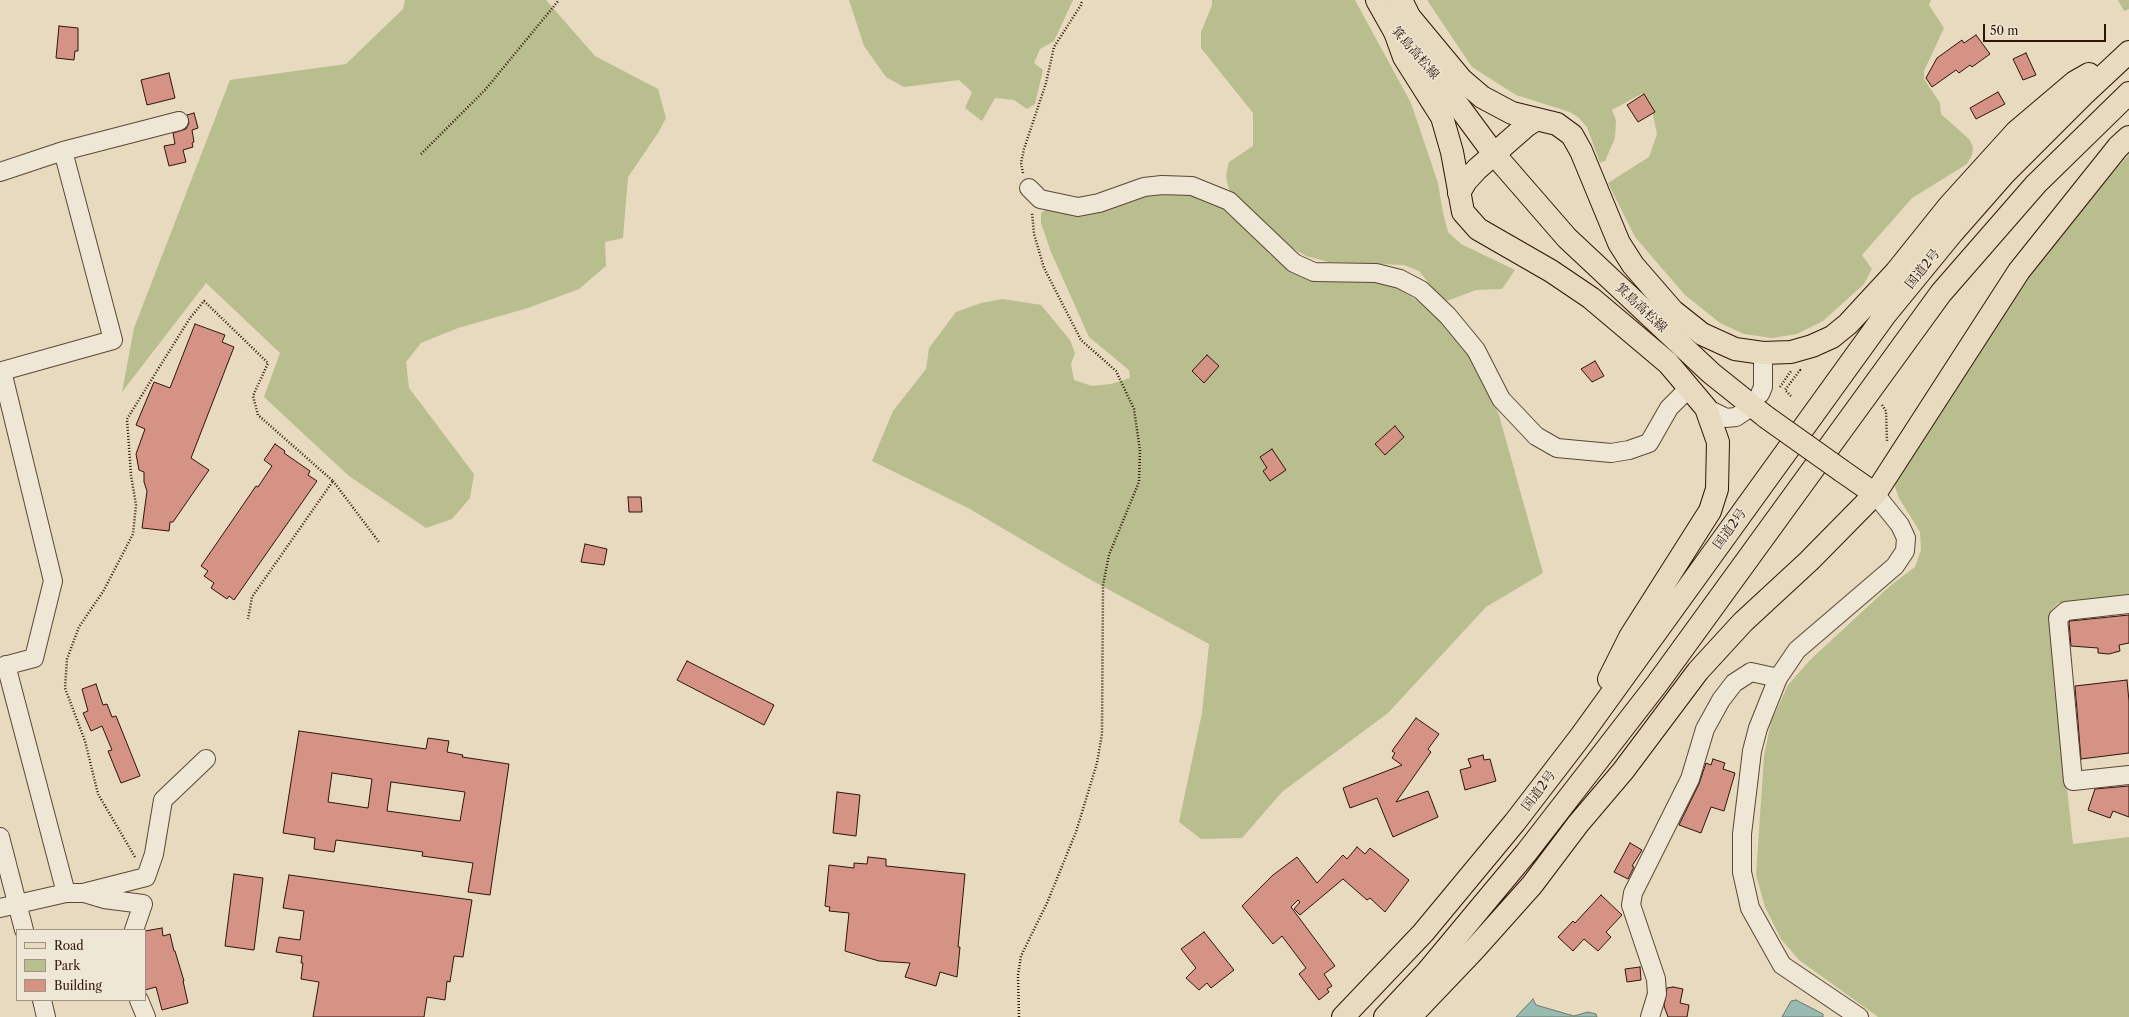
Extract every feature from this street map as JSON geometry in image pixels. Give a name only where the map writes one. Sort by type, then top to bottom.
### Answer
[{"type":"main road","name":"箕島高松線","points":[[1377,0],[1394,32],[1443,85],[1494,154],[1567,238],[1711,373],[1766,416],[1875,494]]},
{"type":"main road","name":"箕島高松線","points":[[1401,0],[1443,85]]},
{"type":"main road","points":[[1412,20],[1462,79],[1482,97],[1512,113],[1557,124],[1572,135],[1581,151],[1619,242],[1633,265],[1673,311],[1702,334],[1735,349],[1763,353],[1791,352],[1812,346],[1832,337],[1848,324],[1896,272],[1949,206],[2016,132],[2075,82],[2129,49]]},
{"type":"main road","points":[[1394,32],[1404,57],[1442,117],[1452,152],[1463,212],[1478,229],[1551,271],[1591,298],[1668,363],[1690,387],[1706,408],[1718,442],[1717,489],[1710,511],[1630,637],[1581,736]]},
{"type":"main road","name":"国道2号","points":[[1343,1017],[1423,933],[1515,822],[1581,736],[1886,315],[1953,232],[2004,174],[2083,95],[2129,52]]},
{"type":"main road","points":[[1385,1017],[1427,972],[1526,853],[1657,684],[1941,293],[2036,184],[2129,93]]},
{"type":"main road","points":[[1459,193],[1466,181],[1494,154],[1526,126],[1537,119]]},
{"type":"main road","points":[[1410,1017],[1473,952],[1532,885],[1578,824],[1623,771],[1698,671],[1743,622],[1809,561],[1875,494],[2019,271],[2118,147],[2129,137]]},
{"type":"street","points":[[0,172],[63,151],[179,121]]},
{"type":"street","points":[[63,151],[113,340],[1,367],[53,581],[34,658],[3,666],[74,893]]},
{"type":"street","points":[[1029,188],[1040,199],[1078,207],[1099,204],[1144,187],[1179,185],[1192,186],[1229,201],[1294,263],[1314,272],[1376,273],[1400,279],[1421,290],[1448,316],[1476,350],[1501,398],[1536,436],[1557,448],[1611,453],[1629,450],[1649,443],[1668,408],[1690,387]]},
{"type":"street","points":[[1763,353],[1763,387],[1768,392]]},
{"type":"street","points":[[1706,408],[1726,418],[1736,417],[1744,410]]},
{"type":"street","points":[[1859,1017],[1782,965],[1750,908],[1742,872],[1742,834],[1752,751],[1758,728],[1778,678],[1797,650],[1895,566],[1905,551],[1906,538],[1900,525],[1875,494]]},
{"type":"street","points":[[2129,604],[2066,611],[2058,618],[2073,781],[2129,775]]},
{"type":"street","points":[[1650,1017],[1657,994],[1656,979],[1631,904],[1633,893],[1690,779],[1706,729],[1721,700],[1734,683],[1751,672],[1778,678]]},
{"type":"street","points":[[8,906],[146,877],[154,854],[162,800],[206,759]]},
{"type":"street","points":[[0,837],[8,906],[23,929]]},
{"type":"street","points":[[74,893],[104,899],[143,904],[134,929]]},
{"type":"street","points":[[42,1001],[46,1017]]},
{"type":"street","points":[[139,1001],[146,1017]]},
{"type":"path","points":[[421,154],[485,90],[559,0]]},
{"type":"path","points":[[1019,1017],[1018,975],[1021,956],[1047,903],[1076,832],[1098,763],[1102,734],[1103,585],[1110,555],[1139,482],[1140,451],[1134,409],[1116,371],[1081,340],[1044,268],[1034,234],[1029,188],[1023,175],[1021,163],[1024,149],[1046,83],[1054,48],[1081,6],[1082,0]]},
{"type":"path","points":[[146,877],[98,794],[85,741],[65,688],[67,659],[79,627],[104,590],[133,534],[136,505],[131,475],[127,419],[190,318],[204,301],[268,363],[253,396],[258,415],[333,481],[379,542]]},
{"type":"path","points":[[1768,392],[1795,366],[1800,370],[1785,390],[1791,396]]},
{"type":"path","points":[[1882,405],[1886,411],[1887,447]]},
{"type":"path","points":[[248,619],[252,597],[333,481]]},
{"type":"green space","points":[[405,0],[546,0],[595,56],[658,89],[666,118],[658,133],[628,177],[623,238],[605,242],[606,266],[579,289],[528,308],[458,328],[421,343],[406,362],[409,388],[474,474],[470,498],[452,519],[426,528],[349,476],[264,397],[280,353],[206,283],[122,392],[134,328],[230,80],[346,64],[403,9]]},
{"type":"green space","points":[[849,0],[1073,0],[1054,41],[1040,49],[1034,63],[1043,70],[1035,104],[1027,109],[1014,100],[995,98],[982,121],[965,108],[972,92],[959,80],[904,87],[886,77],[864,46]]},
{"type":"green space","points":[[1212,0],[1355,0],[1411,103],[1438,183],[1448,232],[1461,244],[1515,270],[1502,289],[1476,290],[1444,302],[1419,271],[1404,265],[1329,262],[1306,256],[1280,241],[1229,190],[1226,176],[1229,162],[1253,146],[1253,113],[1201,48],[1201,32],[1212,5]]},
{"type":"green space","points":[[1427,0],[1931,0],[1929,5],[1944,28],[1924,71],[1924,79],[1940,103],[1941,114],[1969,139],[1973,147],[1972,155],[1967,164],[1912,198],[1862,255],[1872,269],[1864,284],[1823,321],[1797,334],[1772,338],[1744,334],[1720,323],[1685,295],[1635,237],[1608,183],[1649,157],[1657,134],[1651,105],[1643,93],[1612,110],[1616,120],[1615,138],[1605,161],[1600,163],[1587,127],[1579,118],[1570,112],[1516,95],[1472,67]]},
{"type":"green space","points":[[2118,0],[2129,0],[2129,9],[2124,11]]},
{"type":"green space","points":[[2129,154],[2129,595],[2058,603],[2048,614],[2073,844],[2129,837],[2129,1017],[1878,1017],[1799,960],[1781,939],[1765,907],[1756,875],[1764,756],[1771,722],[1788,685],[1810,660],[1891,585],[1915,567],[1921,550],[1920,532],[1899,498],[1895,487],[1897,476],[1989,333],[2049,246]]},
{"type":"green space","points":[[1164,191],[1205,196],[1223,208],[1291,268],[1379,281],[1394,285],[1441,317],[1475,363],[1499,415],[1543,573],[1486,607],[1388,713],[1282,792],[1242,838],[1201,839],[1179,822],[1202,713],[1209,644],[1091,580],[968,508],[872,461],[893,411],[926,369],[929,348],[956,312],[981,303],[1003,299],[1041,305],[1070,340],[1075,353],[1071,364],[1074,380],[1092,386],[1111,384],[1130,378],[1129,370],[1089,337],[1051,252],[1041,223],[1041,213],[1047,209]]},
{"type":"water","points":[[1533,999],[1536,1005],[1574,1016],[1588,1012],[1596,1014],[1597,1017],[1516,1017]]},
{"type":"water","points":[[1796,1000],[1823,1014],[1823,1017],[1782,1017],[1791,1001]]},
{"type":"building","points":[[59,26],[78,28],[78,51],[75,51],[74,60],[56,58]]},
{"type":"building","points":[[1976,35],[1990,54],[1972,67],[1970,65],[1959,73],[1956,70],[1932,87],[1926,78],[1937,58],[1962,40],[1964,43]]},
{"type":"building","points":[[2026,53],[2036,75],[2023,80],[2013,59]]},
{"type":"building","points":[[169,73],[175,98],[147,105],[141,80]]},
{"type":"building","points":[[1998,92],[2005,104],[1976,119],[1970,108]]},
{"type":"building","points":[[1644,94],[1655,112],[1638,122],[1627,105]]},
{"type":"building","points":[[194,113],[198,128],[192,130],[194,142],[192,143],[193,147],[183,150],[186,162],[169,166],[164,146],[175,144],[173,133],[186,129],[189,123],[187,115]]},
{"type":"building","points":[[195,324],[225,335],[222,342],[234,347],[191,458],[209,470],[173,522],[170,522],[169,531],[142,528],[147,491],[144,482],[144,472],[139,470],[136,454],[145,429],[136,425],[154,382],[170,388]]},
{"type":"building","points":[[1207,355],[1219,366],[1204,383],[1192,371]]},
{"type":"building","points":[[1595,361],[1604,376],[1592,382],[1581,369]]},
{"type":"building","points":[[1395,426],[1404,437],[1385,455],[1375,444]]},
{"type":"building","points":[[275,444],[285,451],[284,453],[310,471],[308,475],[317,481],[234,600],[229,596],[227,599],[211,588],[214,583],[204,576],[208,571],[201,566],[256,486],[258,487],[272,466],[264,460]]},
{"type":"building","points":[[1272,449],[1286,470],[1270,481],[1263,471],[1267,468],[1260,457]]},
{"type":"building","points":[[628,497],[641,497],[642,512],[629,512]]},
{"type":"building","points":[[585,544],[607,549],[604,565],[581,562]]},
{"type":"building","points":[[2129,615],[2129,643],[2119,645],[2120,651],[2109,654],[2098,653],[2098,648],[2071,646],[2070,621]]},
{"type":"building","points":[[687,661],[774,705],[764,725],[677,680]]},
{"type":"building","points":[[2127,680],[2129,701],[2129,753],[2081,759],[2075,686]]},
{"type":"building","points":[[96,684],[103,705],[107,704],[112,717],[116,716],[140,776],[121,783],[108,751],[112,750],[102,726],[91,731],[83,713],[88,711],[82,689]]},
{"type":"building","points":[[1416,718],[1439,734],[1428,749],[1431,752],[1396,802],[1428,791],[1438,817],[1393,837],[1377,798],[1350,808],[1343,788],[1402,765],[1392,758],[1395,753],[1392,751]]},
{"type":"building","points":[[299,731],[426,749],[428,738],[449,741],[447,752],[463,755],[462,757],[509,764],[490,895],[468,892],[473,863],[422,856],[423,852],[336,840],[334,852],[314,849],[315,838],[283,833]],"holes":[[[332,773],[372,779],[368,808],[328,802]],[[391,782],[465,792],[460,821],[387,811]]]},
{"type":"building","points":[[1483,755],[1484,760],[1490,759],[1496,781],[1465,790],[1460,770],[1471,767],[1468,759]]},
{"type":"building","points":[[1713,759],[1725,763],[1723,769],[1735,773],[1724,811],[1711,807],[1701,833],[1679,825],[1699,784],[1706,763],[1711,765]]},
{"type":"building","points":[[2129,786],[2129,817],[2113,811],[2110,818],[2088,810],[2095,789]]},
{"type":"building","points":[[837,792],[860,795],[856,836],[833,833]]},
{"type":"building","points":[[1630,843],[1642,850],[1632,866],[1634,867],[1628,879],[1614,872]]},
{"type":"building","points":[[1357,847],[1365,854],[1370,848],[1409,880],[1385,912],[1370,898],[1367,900],[1343,879],[1300,915],[1294,909],[1300,902],[1298,900],[1291,907],[1335,966],[1324,974],[1332,986],[1327,989],[1329,992],[1319,1000],[1299,974],[1306,968],[1282,936],[1273,944],[1242,906],[1273,875],[1297,857],[1317,883],[1343,855],[1347,859]]},
{"type":"building","points":[[868,857],[886,859],[886,866],[965,874],[958,947],[960,947],[957,977],[940,972],[936,986],[905,977],[910,963],[879,961],[845,951],[849,913],[829,911],[830,907],[825,906],[829,865],[854,868],[854,863],[867,864]]},
{"type":"building","points":[[234,874],[263,878],[254,950],[225,946]]},
{"type":"building","points":[[289,875],[472,900],[463,957],[454,956],[450,982],[447,981],[445,1000],[427,997],[424,1017],[313,1017],[319,982],[301,979],[303,963],[301,963],[302,956],[276,952],[279,937],[300,940],[304,911],[283,908]]},
{"type":"building","points":[[1601,895],[1622,915],[1606,932],[1611,937],[1598,951],[1584,939],[1573,951],[1558,937],[1573,921],[1575,923]]},
{"type":"building","points":[[162,928],[163,936],[170,934],[184,981],[188,1003],[162,1010],[156,987],[146,990],[146,931]]},
{"type":"building","points":[[1204,932],[1234,970],[1211,988],[1207,983],[1199,990],[1186,978],[1196,968],[1181,949]]},
{"type":"building","points":[[1640,967],[1641,980],[1627,982],[1625,969]]},
{"type":"building","points":[[1673,987],[1683,989],[1680,1003],[1689,1005],[1687,1017],[1668,1017],[1664,1006],[1667,988]]}]
